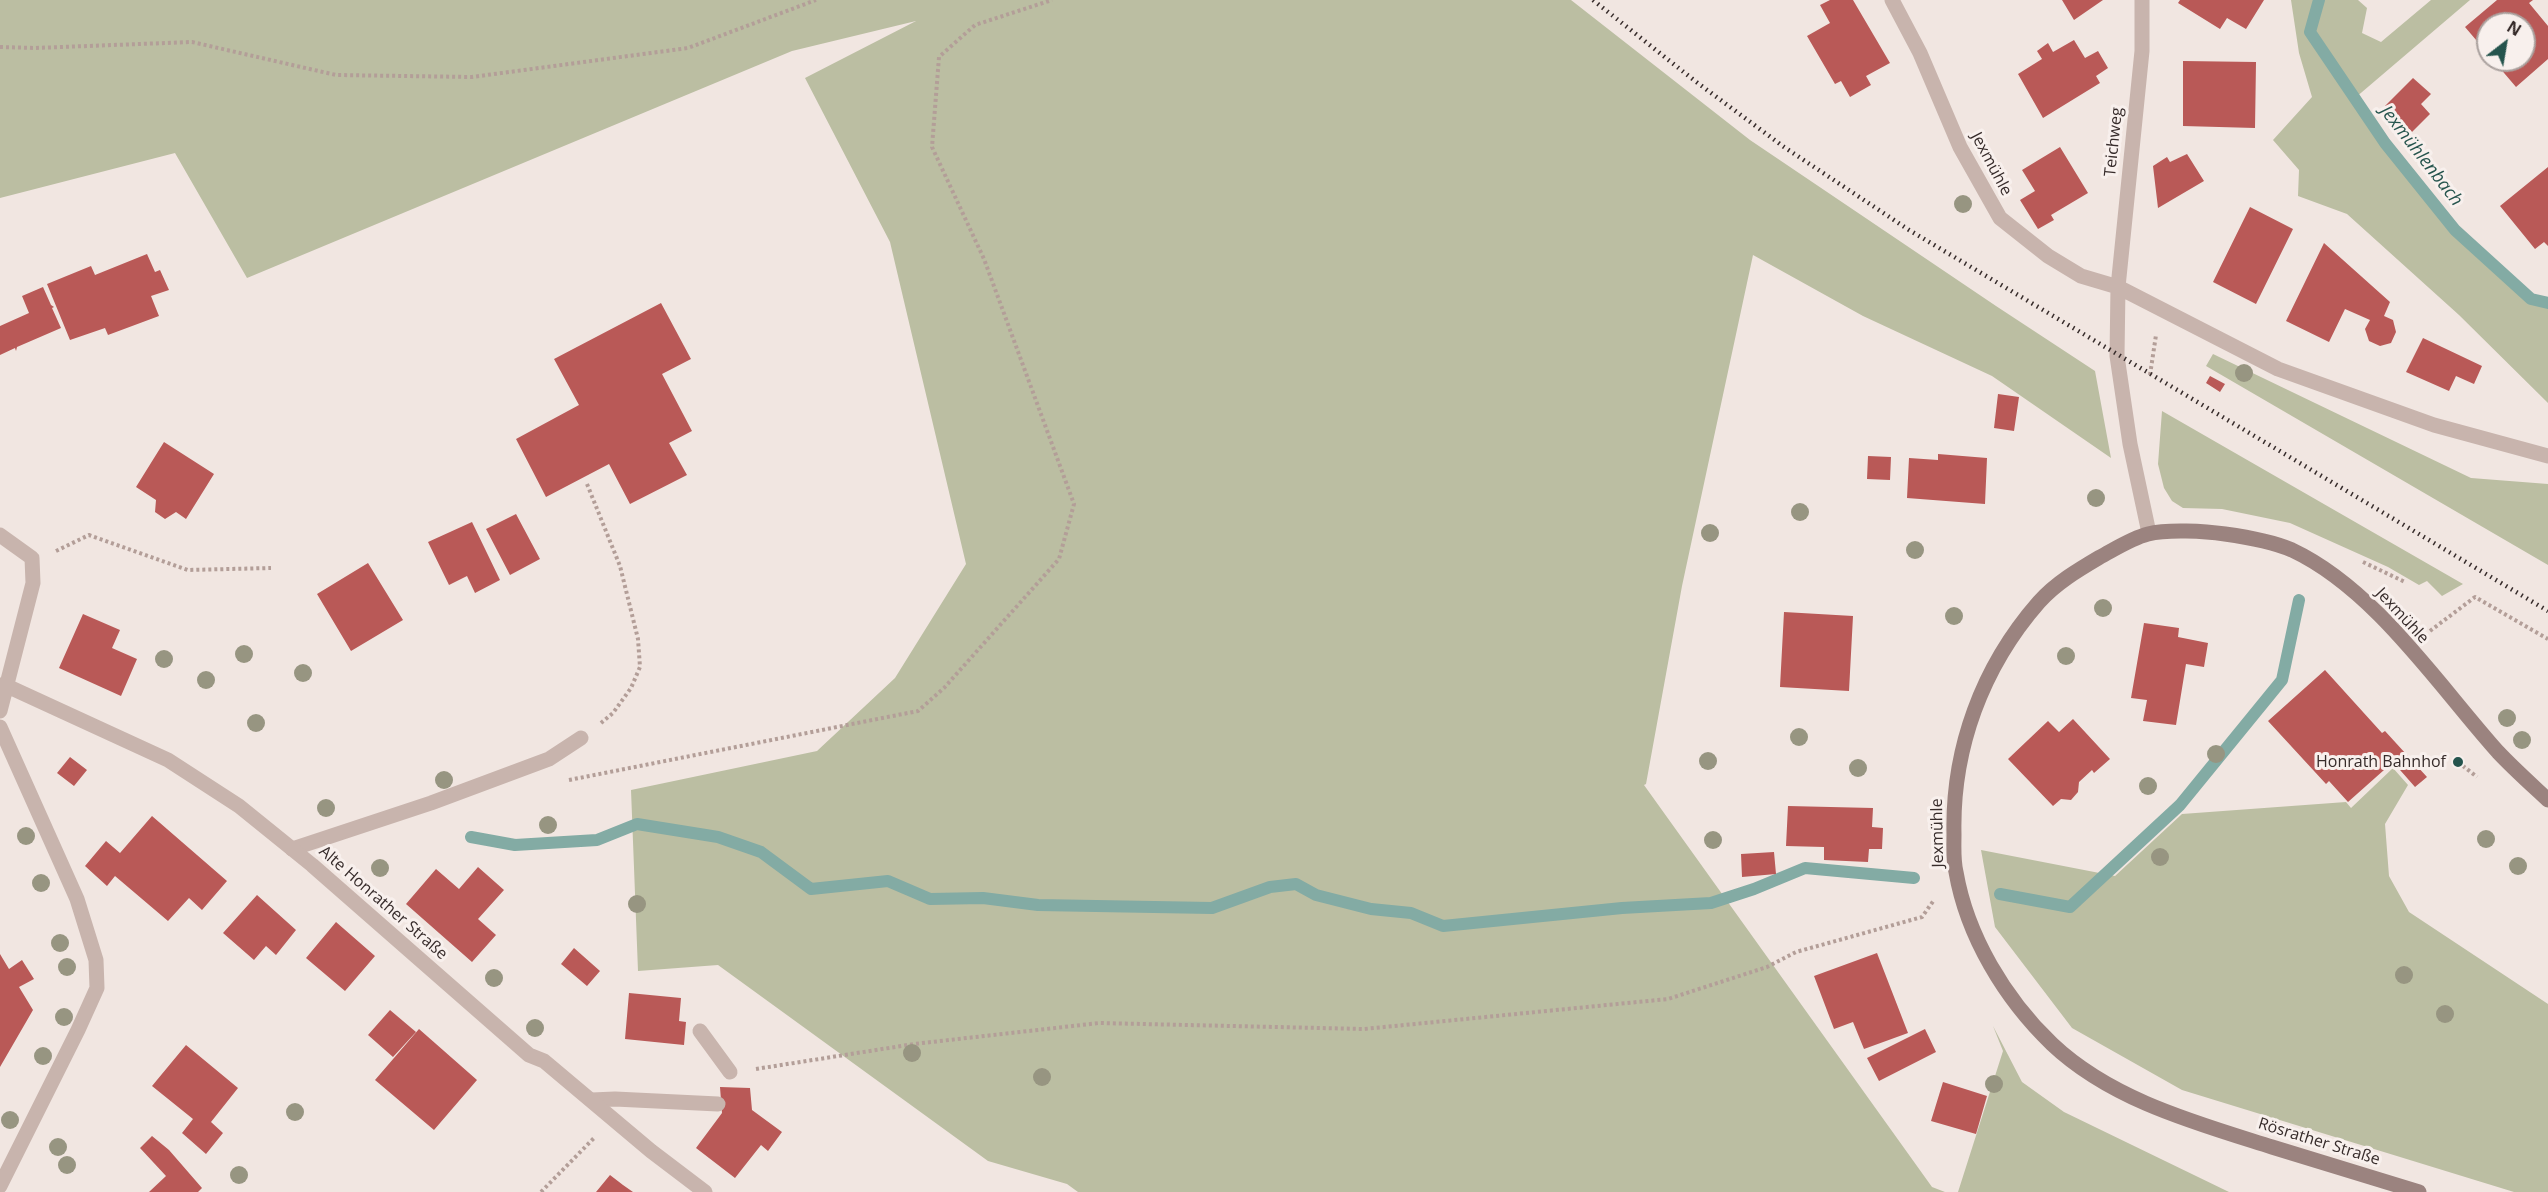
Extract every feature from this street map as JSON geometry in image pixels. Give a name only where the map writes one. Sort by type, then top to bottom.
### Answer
[{"type":"street","name":"Jexmühle","points":[[1892,0],[1920,53],[1960,147],[2000,218],[2048,256],[2082,276],[2118,287],[2278,369],[2434,425],[2548,456]]},
{"type":"street","name":"Teichweg","points":[[2118,287],[2142,51],[2142,0]]},
{"type":"street","points":[[2118,287],[2117,356],[2130,444],[2149,533]]},
{"type":"street","name":"Jexmühle","points":[[2209,1127],[2127,1093],[2088,1071],[2053,1045],[2003,987],[1967,913],[1955,870],[1953,800],[1970,716],[1986,683],[2019,628],[2040,601],[2075,572],[2149,533],[2205,531],[2251,537],[2291,550],[2358,595],[2408,648],[2500,755],[2548,800]]},
{"type":"street","points":[[0,535],[32,558],[33,583],[4,685],[0,711]]},
{"type":"street","name":"Alte Honrather Straße","points":[[4,685],[168,760],[239,806],[529,1054],[544,1061],[612,1119],[705,1192]]},
{"type":"street","points":[[0,727],[77,899],[96,960],[97,988],[0,1185]]},
{"type":"street","points":[[292,849],[431,803],[549,759],[581,738]]},
{"type":"street","points":[[700,1031],[730,1072]]},
{"type":"street","points":[[592,1100],[718,1104]]},
{"type":"street","name":"Rösrather Straße","points":[[2209,1127],[2419,1192]]},
{"type":"path","points":[[0,46],[34,48],[192,42],[336,75],[472,77],[688,48],[816,0]]},
{"type":"path","points":[[558,784],[918,711],[944,688],[1059,559],[1074,504],[984,259],[932,147],[939,57],[975,25],[1052,0]]},
{"type":"path","points":[[2151,386],[2151,353],[2158,325]]},
{"type":"path","points":[[581,738],[613,713],[631,688],[639,667],[638,639],[620,566],[587,484]]},
{"type":"path","points":[[32,558],[63,549],[89,535],[188,570],[271,568]]},
{"type":"path","points":[[2359,560],[2404,582]]},
{"type":"path","points":[[2408,648],[2475,597],[2548,639]]},
{"type":"path","points":[[2458,762],[2477,777]]},
{"type":"path","points":[[730,1072],[792,1065],[914,1044],[1099,1023],[1364,1029],[1668,999],[1767,967],[1796,952],[1922,917],[1955,870]]},
{"type":"path","points":[[541,1192],[612,1119]]},
{"type":"green space","points":[[0,0],[1571,0],[1750,140],[2095,371],[2111,458],[1992,376],[1863,316],[1753,255],[1682,586],[1644,785],[1932,1187],[1945,1192],[1078,1192],[1067,1184],[988,1161],[718,965],[638,971],[631,790],[817,751],[895,678],[966,564],[890,242],[805,78],[916,21],[792,51],[247,278],[175,153],[0,198]]},
{"type":"green space","points":[[2291,0],[2358,0],[2367,8],[2362,33],[2381,42],[2431,0],[2470,0],[2355,98],[2385,143],[2455,230],[2531,299],[2548,309],[2548,403],[2459,315],[2347,214],[2298,196],[2299,170],[2273,140],[2312,97],[2299,53]]},
{"type":"green space","points":[[2213,354],[2471,478],[2548,484],[2548,565],[2206,366]]},
{"type":"green space","points":[[2162,411],[2463,584],[2442,596],[2427,581],[2419,585],[2388,567],[2290,523],[2222,509],[2183,508],[2172,501],[2164,488],[2158,464]]},
{"type":"green space","points":[[2393,768],[2408,785],[2385,824],[2389,876],[2409,912],[2548,1004],[2548,1192],[2514,1192],[2182,1090],[2072,1028],[1995,927],[1981,850],[2115,876],[2182,814],[2346,802],[2351,808]]},
{"type":"green space","points":[[1993,1026],[2022,1082],[2064,1112],[2229,1192],[1958,1192],[2003,1051]]},
{"type":"building","points":[[1830,0],[1853,0],[1890,63],[1866,76],[1871,85],[1850,97],[1841,81],[1835,84],[1807,36],[1830,23],[1820,5]]},
{"type":"building","points":[[2062,0],[2103,0],[2074,20]]},
{"type":"building","points":[[2180,0],[2264,0],[2246,29],[2227,18],[2220,29],[2178,3]]},
{"type":"building","points":[[2497,0],[2533,0],[2529,3],[2548,26],[2548,59],[2536,70],[2536,12],[2483,12]]},
{"type":"building","points":[[2476,18],[2476,40],[2465,27]]},
{"type":"building","points":[[2074,40],[2085,58],[2098,51],[2108,68],[2096,76],[2100,83],[2043,118],[2018,74],[2042,59],[2037,51],[2048,43],[2053,52]]},
{"type":"building","points":[[2183,61],[2256,62],[2255,128],[2183,126]]},
{"type":"building","points":[[2503,72],[2533,72],[2516,87]]},
{"type":"building","points":[[2413,78],[2431,94],[2421,104],[2430,114],[2412,132],[2385,106]]},
{"type":"building","points":[[2060,147],[2088,193],[2051,215],[2054,220],[2038,229],[2020,200],[2035,191],[2022,170]]},
{"type":"building","points":[[2187,154],[2204,181],[2158,208],[2153,166],[2167,157],[2170,162]]},
{"type":"building","points":[[2548,167],[2548,246],[2544,242],[2535,249],[2500,206]]},
{"type":"building","points":[[2250,207],[2293,229],[2256,304],[2213,282]]},
{"type":"building","points":[[2324,243],[2390,302],[2384,316],[2393,320],[2396,332],[2391,343],[2380,346],[2369,341],[2365,329],[2370,320],[2345,309],[2329,342],[2286,321]]},
{"type":"building","points":[[147,254],[155,272],[160,270],[169,290],[151,296],[159,316],[108,335],[105,328],[70,340],[47,284],[91,266],[95,275]]},
{"type":"building","points":[[43,287],[54,307],[52,308],[61,328],[17,347],[16,351],[15,348],[0,355],[0,326],[29,313],[22,296]]},
{"type":"building","points":[[661,303],[691,359],[662,374],[692,431],[669,443],[687,475],[630,504],[609,464],[546,497],[516,439],[579,405],[554,359]]},
{"type":"building","points":[[2423,338],[2482,366],[2474,384],[2456,376],[2449,391],[2406,372]]},
{"type":"building","points":[[2210,376],[2225,384],[2220,392],[2206,383]]},
{"type":"building","points":[[1998,394],[2019,397],[2014,431],[1994,428]]},
{"type":"building","points":[[164,442],[214,474],[186,519],[176,512],[165,519],[155,512],[156,500],[136,487]]},
{"type":"building","points":[[1938,454],[1987,458],[1985,504],[1907,498],[1909,458],[1938,460]]},
{"type":"building","points":[[1868,456],[1891,457],[1890,480],[1867,479]]},
{"type":"building","points":[[516,514],[540,559],[510,575],[486,529]]},
{"type":"building","points":[[472,522],[500,580],[475,593],[467,576],[449,585],[428,542]]},
{"type":"building","points":[[368,563],[403,620],[351,651],[317,594]]},
{"type":"building","points":[[1784,612],[1853,616],[1849,691],[1780,687]]},
{"type":"building","points":[[83,614],[120,630],[112,648],[137,659],[121,696],[59,668]]},
{"type":"building","points":[[2144,623],[2179,628],[2178,637],[2208,643],[2204,667],[2186,664],[2176,725],[2143,721],[2147,700],[2131,698]]},
{"type":"building","points":[[2325,670],[2382,733],[2385,731],[2427,777],[2415,787],[2393,762],[2348,802],[2329,781],[2326,784],[2268,721]]},
{"type":"building","points":[[2073,719],[2110,759],[2094,773],[2092,770],[2079,782],[2078,792],[2071,800],[2061,799],[2053,806],[2008,759],[2048,721],[2059,732]]},
{"type":"building","points":[[70,757],[87,770],[74,786],[57,773]]},
{"type":"building","points":[[1788,806],[1873,808],[1872,827],[1883,828],[1882,849],[1869,849],[1868,862],[1824,860],[1824,847],[1786,846]]},
{"type":"building","points":[[152,816],[227,881],[202,910],[189,898],[168,921],[115,876],[107,886],[85,866],[106,841],[120,853]]},
{"type":"building","points":[[1774,852],[1776,874],[1742,877],[1741,854]]},
{"type":"building","points":[[478,867],[504,890],[478,919],[496,935],[472,962],[406,904],[436,869],[459,889]]},
{"type":"building","points":[[257,895],[296,930],[276,955],[266,946],[254,960],[223,933]]},
{"type":"building","points":[[336,922],[375,956],[345,991],[306,958]]},
{"type":"building","points":[[574,948],[600,971],[587,986],[561,964]]},
{"type":"building","points":[[1877,953],[1908,1033],[1864,1049],[1853,1022],[1834,1029],[1814,976]]},
{"type":"building","points":[[0,954],[9,969],[22,960],[34,979],[19,987],[33,1010],[0,1067]]},
{"type":"building","points":[[629,993],[681,998],[679,1021],[686,1022],[684,1045],[625,1039]]},
{"type":"building","points":[[390,1010],[416,1032],[393,1057],[368,1035]]},
{"type":"building","points":[[419,1029],[477,1080],[434,1130],[375,1080]]},
{"type":"building","points":[[1925,1029],[1936,1052],[1879,1081],[1867,1058]]},
{"type":"building","points":[[186,1045],[238,1088],[211,1122],[223,1133],[206,1154],[182,1133],[193,1119],[152,1086]]},
{"type":"building","points":[[1943,1082],[1987,1096],[1976,1134],[1931,1121]]},
{"type":"building","points":[[720,1087],[750,1088],[752,1110],[782,1132],[768,1151],[761,1145],[735,1178],[696,1148],[722,1113]]},
{"type":"building","points":[[152,1136],[169,1150],[202,1188],[198,1192],[149,1192],[166,1176],[140,1148]]},
{"type":"building","points":[[610,1175],[623,1185],[633,1192],[596,1192]]},
{"type":"waterway","name":"Jexmühlenbach","points":[[2319,0],[2310,32],[2385,143],[2455,230],[2531,299],[2548,303]]},
{"type":"waterway","points":[[2000,894],[2070,907],[2180,805],[2282,680],[2299,600]]},
{"type":"waterway","points":[[471,837],[515,845],[597,840],[637,824],[718,837],[761,852],[811,889],[888,881],[930,899],[983,898],[1038,905],[1212,908],[1270,887],[1296,884],[1316,895],[1371,909],[1411,913],[1443,926],[1622,908],[1711,903],[1754,889],[1805,868],[1914,878]]},
{"type":"railway","points":[[1593,0],[1695,81],[1784,147],[1909,230],[2548,611]]},
{"type":"place","name":"Honrath Bahnhof","points":[[2458,762]]}]
